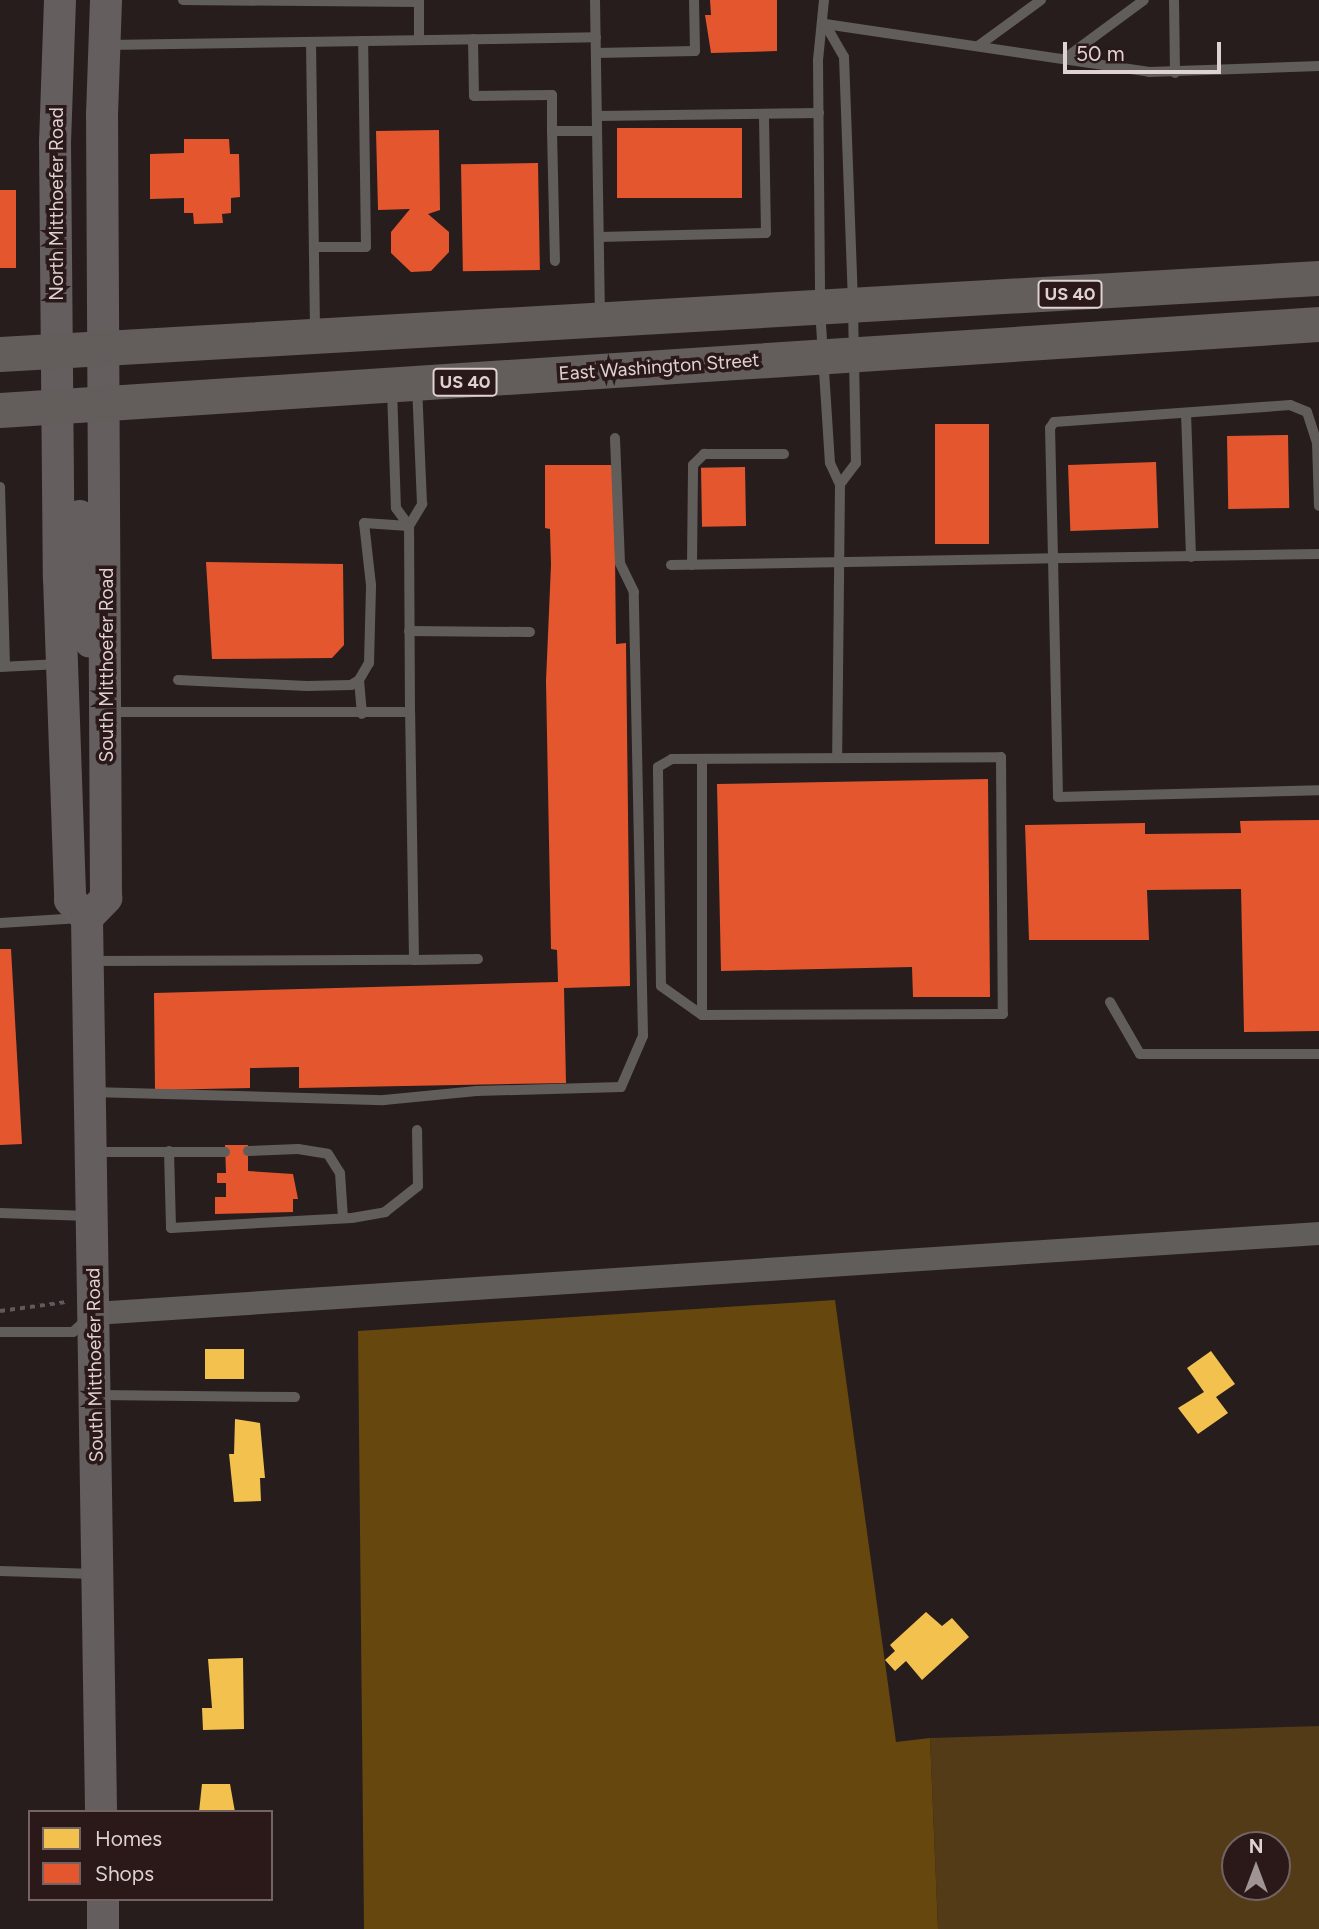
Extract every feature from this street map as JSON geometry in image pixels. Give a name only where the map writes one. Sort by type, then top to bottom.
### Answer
[{"type":"main road","name":"North Mitthoefer Road","points":[[60,0],[70,389]]},
{"type":"main road","points":[[87,918],[70,900],[62,664],[70,389],[103,348],[106,0]]},
{"type":"main road","name":"East Washington Street","points":[[70,389],[103,348],[837,308],[1319,278]]},
{"type":"main road","name":"East Washington Street","points":[[0,411],[70,389],[404,386],[840,354],[1319,324]]},
{"type":"main road","name":"East Washington Street","points":[[8,354],[70,389]]},
{"type":"main road","points":[[70,389],[83,579],[92,657],[108,698]]},
{"type":"main road","name":"South Mitthoefer Road","points":[[102,1810],[87,918],[106,898],[108,698]]},
{"type":"main road","points":[[103,1901],[103,1929]]},
{"type":"street","points":[[94,1312],[1319,1233]]},
{"type":"lane","points":[[183,0],[419,1],[419,40]]},
{"type":"lane","points":[[595,0],[600,321]]},
{"type":"lane","points":[[596,53],[695,51],[694,0]]},
{"type":"lane","points":[[824,0],[825,24],[818,60],[819,113],[840,354],[856,463],[840,484]]},
{"type":"lane","points":[[978,46],[1041,0]]},
{"type":"lane","points":[[1064,59],[1144,0]]},
{"type":"lane","points":[[1174,0],[1175,73]]},
{"type":"lane","points":[[825,24],[1175,73],[1319,66]]},
{"type":"lane","points":[[825,24],[844,57],[837,308],[840,354],[830,463],[840,484],[837,758]]},
{"type":"lane","points":[[104,46],[596,37]]},
{"type":"lane","points":[[473,39],[474,96],[552,95],[555,261]]},
{"type":"lane","points":[[314,247],[366,247],[363,41]]},
{"type":"lane","points":[[312,42],[315,335]]},
{"type":"lane","points":[[597,116],[819,113]]},
{"type":"lane","points":[[599,237],[766,233],[764,114]]},
{"type":"lane","points":[[552,131],[597,131]]},
{"type":"lane","points":[[404,386],[396,508],[409,526]]},
{"type":"lane","points":[[404,386],[422,504],[409,526],[414,960]]},
{"type":"lane","points":[[1319,506],[1317,442],[1307,412],[1290,405],[1054,422],[1049,428],[1058,797],[1319,790]]},
{"type":"lane","points":[[1186,413],[1191,557]]},
{"type":"lane","points":[[89,1092],[384,1100],[477,1091],[621,1087],[643,1036],[634,592],[620,563],[615,438]]},
{"type":"lane","points":[[692,565],[693,465],[704,454],[784,454]]},
{"type":"lane","points":[[0,487],[2,666],[62,664]]},
{"type":"lane","points":[[178,680],[307,686],[351,685],[359,680],[369,663],[371,585],[364,523],[409,526]]},
{"type":"lane","points":[[671,565],[1319,554]]},
{"type":"lane","points":[[409,631],[530,632]]},
{"type":"lane","points":[[359,680],[362,714]]},
{"type":"lane","points":[[108,698],[362,714],[410,712]]},
{"type":"lane","points":[[1002,757],[1003,1014],[702,1015],[661,986],[658,767],[672,759],[837,758],[1002,757]]},
{"type":"lane","points":[[702,759],[702,1015]]},
{"type":"lane","points":[[0,923],[87,918]]},
{"type":"lane","points":[[87,961],[478,959]]},
{"type":"lane","points":[[1110,1002],[1140,1054],[1319,1054]]},
{"type":"lane","points":[[169,1151],[171,1228],[343,1218],[385,1212],[418,1186],[417,1130]]},
{"type":"lane","points":[[248,1151],[298,1149],[328,1154],[340,1173],[343,1218]]},
{"type":"lane","points":[[90,1152],[225,1152]]},
{"type":"lane","points":[[0,1213],[92,1216]]},
{"type":"lane","points":[[0,1332],[73,1332],[94,1312]]},
{"type":"lane","points":[[95,1395],[295,1397]]},
{"type":"lane","points":[[0,1571],[97,1574]]},
{"type":"shaded area","points":[[835,1300],[896,1742],[930,1738],[938,1929],[364,1929],[358,1331]]},
{"type":"shaded area","points":[[1319,1726],[1319,1929],[938,1929],[930,1738]]},
{"type":"building: Homes","points":[[205,1349],[244,1349],[244,1379],[205,1379]]},
{"type":"building: Homes","points":[[1211,1351],[1235,1384],[1216,1397],[1228,1413],[1198,1434],[1178,1408],[1204,1392],[1187,1368]]},
{"type":"building: Homes","points":[[235,1419],[260,1423],[265,1478],[260,1478],[261,1501],[234,1502],[229,1454],[234,1454]]},
{"type":"building: Homes","points":[[926,1612],[942,1626],[952,1618],[969,1637],[922,1680],[906,1661],[895,1671],[885,1660],[895,1651],[890,1645]]},
{"type":"building: Homes","points":[[243,1658],[244,1729],[203,1730],[202,1708],[212,1708],[208,1659]]},
{"type":"building: Homes","points":[[202,1784],[230,1784],[235,1810],[199,1810]]},
{"type":"building: Shops","points":[[710,0],[777,0],[777,51],[711,53],[705,15],[711,15]]},
{"type":"building: Shops","points":[[617,128],[742,128],[742,198],[617,198]]},
{"type":"building: Shops","points":[[439,130],[440,210],[428,214],[449,232],[449,252],[431,271],[411,272],[391,253],[391,232],[410,209],[378,210],[376,131]]},
{"type":"building: Shops","points":[[184,139],[229,139],[230,154],[239,154],[240,197],[231,198],[231,213],[222,214],[223,223],[194,224],[193,213],[184,213],[184,198],[150,199],[150,154],[184,153]]},
{"type":"building: Shops","points":[[538,163],[540,270],[463,271],[461,164]]},
{"type":"building: Shops","points":[[0,190],[16,190],[16,268],[0,268]]},
{"type":"building: Shops","points":[[935,424],[989,424],[989,544],[935,544]]},
{"type":"building: Shops","points":[[1288,435],[1289,508],[1228,509],[1227,436]]},
{"type":"building: Shops","points":[[1156,462],[1158,528],[1070,531],[1068,465]]},
{"type":"building: Shops","points":[[545,465],[614,465],[616,644],[626,643],[630,986],[564,988],[566,1083],[299,1088],[299,1067],[250,1068],[250,1088],[155,1090],[154,993],[558,982],[557,950],[551,949],[546,681],[551,565],[550,529],[545,528]]},
{"type":"building: Shops","points":[[745,467],[746,526],[702,527],[701,468]]},
{"type":"building: Shops","points":[[206,562],[343,564],[344,645],[332,658],[212,659]]},
{"type":"building: Shops","points":[[988,779],[990,997],[913,997],[912,967],[721,971],[717,784]]},
{"type":"building: Shops","points":[[1319,820],[1319,1031],[1244,1032],[1241,889],[1147,890],[1149,940],[1029,940],[1025,825],[1145,823],[1145,834],[1241,833],[1240,821]]},
{"type":"building: Shops","points":[[0,949],[11,949],[22,1144],[0,1145]]},
{"type":"building: Shops","points":[[225,1145],[248,1145],[248,1171],[293,1174],[298,1199],[293,1199],[293,1212],[215,1214],[215,1197],[226,1197],[226,1183],[217,1183],[217,1173],[226,1173]]}]
